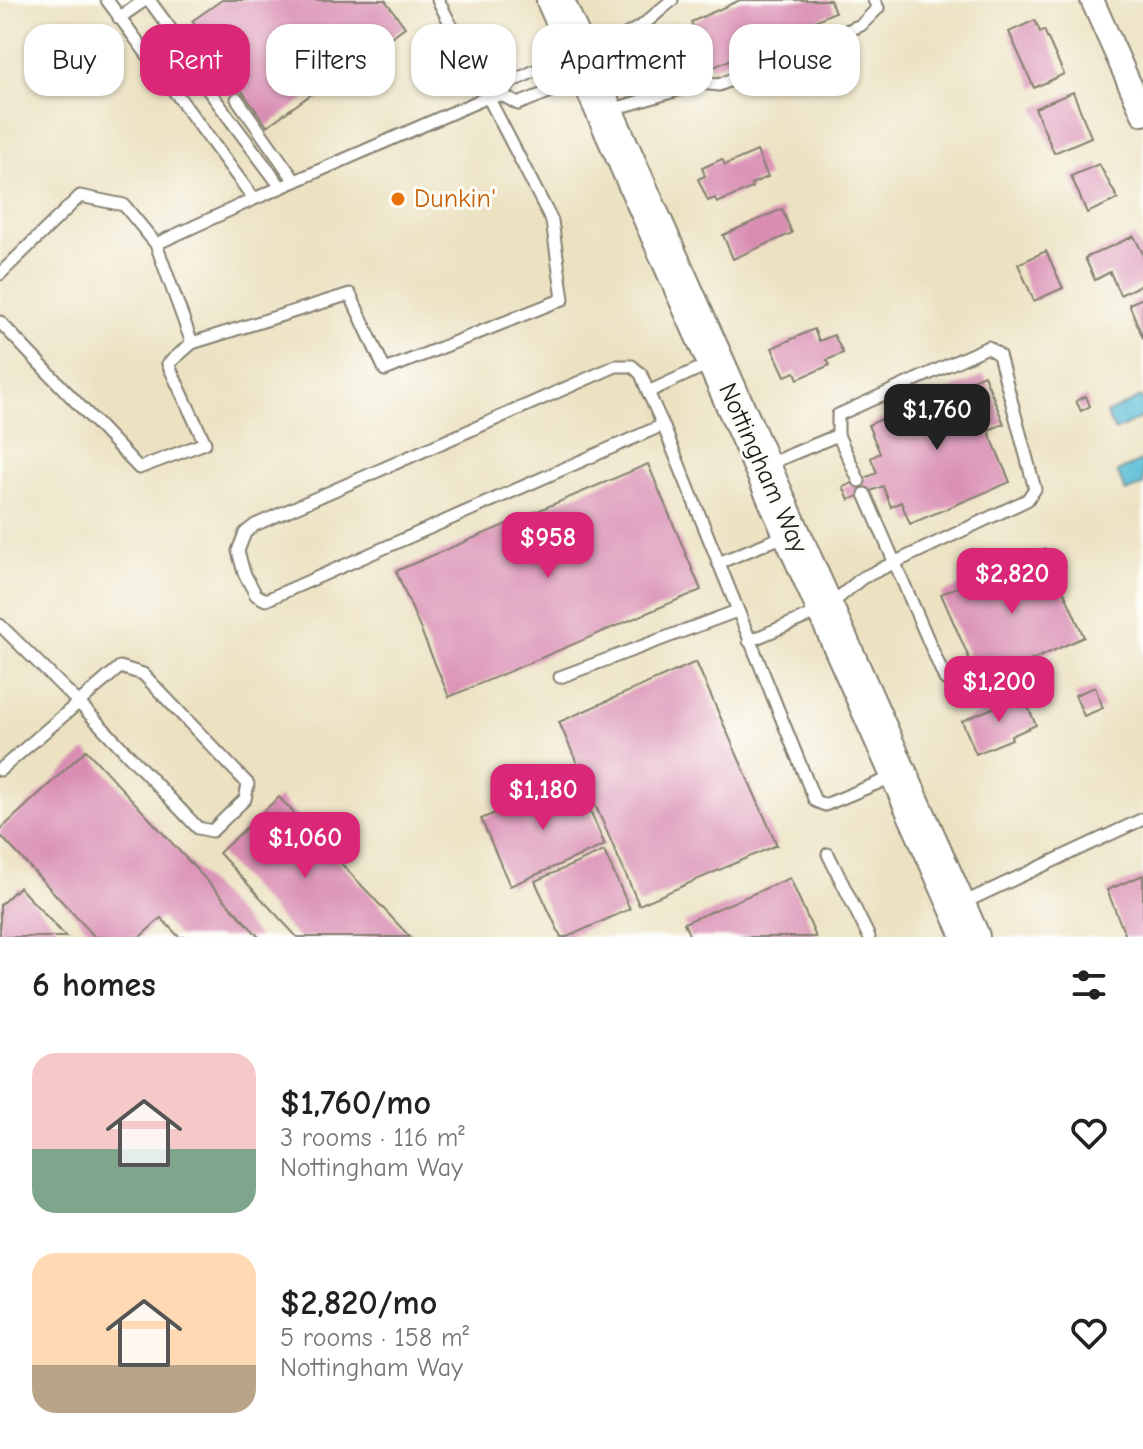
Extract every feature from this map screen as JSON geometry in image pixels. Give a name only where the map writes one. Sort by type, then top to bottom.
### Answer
[{"type":"main road","name":"Nottingham Way","points":[[597,96],[964,922]]},
{"type":"street","points":[[1092,0],[1143,114]]},
{"type":"lane","points":[[107,0],[254,199]]},
{"type":"lane","points":[[119,18],[147,0],[166,24]]},
{"type":"lane","points":[[0,322],[139,468],[205,443],[168,364],[192,343],[350,294],[385,370],[563,299],[552,221],[438,0]]},
{"type":"lane","points":[[644,24],[672,0]]},
{"type":"lane","points":[[604,112],[701,83],[719,85],[861,25],[878,8],[874,0]]},
{"type":"lane","points":[[516,80],[554,59],[560,12]]},
{"type":"lane","points":[[213,96],[281,187]]},
{"type":"lane","points":[[156,244],[495,96]]},
{"type":"lane","points":[[504,96],[518,104],[533,96]]},
{"type":"lane","points":[[237,99],[295,181]]},
{"type":"lane","points":[[0,274],[80,196],[124,205],[156,244],[192,343]]},
{"type":"lane","points":[[749,641],[825,609],[862,578],[1027,500],[1035,489],[999,355],[988,347],[838,415],[838,435],[859,481]]},
{"type":"lane","points":[[648,392],[715,362]]},
{"type":"lane","points":[[663,425],[266,600],[256,595],[244,573],[238,551],[245,533],[255,525],[616,366],[632,366],[641,374],[663,425],[815,801],[825,805],[899,775]]},
{"type":"lane","points":[[762,467],[838,435]]},
{"type":"lane","points":[[865,494],[945,679]]},
{"type":"lane","points":[[718,563],[792,534]]},
{"type":"lane","points":[[560,677],[737,611]]},
{"type":"lane","points":[[0,770],[79,703],[120,667],[143,674],[248,784],[245,799],[212,831],[198,828],[79,703],[2,632]]},
{"type":"lane","points":[[964,922],[1143,819]]},
{"type":"lane","points":[[828,854],[869,937]]},
{"type":"water","points":[[1141,397],[1143,417],[1115,431],[1106,414]]},
{"type":"water","points":[[1143,460],[1143,485],[1126,492],[1117,472]]},
{"type":"building","points":[[222,0],[385,0],[405,27],[395,34],[395,24],[266,24],[266,96],[309,96],[267,126],[246,96],[250,96],[250,24],[194,24],[192,21]]},
{"type":"building","points":[[740,0],[830,0],[835,12],[809,24],[729,24],[729,60],[713,68],[713,24],[691,22]]},
{"type":"building","points":[[1035,20],[1040,32],[1044,30],[1064,74],[1034,88],[1009,32]]},
{"type":"building","points":[[1073,92],[1091,137],[1054,153],[1035,108]]},
{"type":"building","points":[[757,151],[768,177],[751,184],[752,188],[717,203],[715,198],[708,201],[698,179],[705,176],[702,168],[722,159],[725,165]]},
{"type":"building","points":[[1099,164],[1118,199],[1087,213],[1071,176]]},
{"type":"building","points":[[782,209],[792,233],[733,259],[723,235]]},
{"type":"building","points":[[1134,236],[1143,254],[1143,284],[1120,295],[1110,272],[1095,280],[1085,258]]},
{"type":"building","points":[[1046,251],[1063,288],[1034,301],[1018,264]]},
{"type":"building","points":[[1143,298],[1143,338],[1129,304]]},
{"type":"building","points":[[814,329],[819,341],[834,335],[843,353],[827,360],[830,365],[798,379],[795,372],[785,376],[772,348]]},
{"type":"building","points":[[984,375],[1004,424],[988,430],[1010,482],[910,524],[901,502],[891,507],[883,486],[849,500],[843,487],[877,473],[871,458],[880,453],[868,425]]},
{"type":"building","points":[[1086,396],[1090,406],[1081,411],[1076,401]]},
{"type":"building","points":[[648,464],[701,590],[449,697],[396,571]]},
{"type":"building","points":[[1045,549],[1084,637],[980,683],[941,594]]},
{"type":"building","points":[[696,662],[777,845],[639,905],[559,722]]},
{"type":"building","points":[[1095,687],[1103,708],[1084,716],[1075,695]]},
{"type":"building","points":[[1023,695],[1036,725],[976,754],[962,721]]},
{"type":"building","points":[[86,750],[259,937],[179,937],[161,918],[140,937],[95,937],[0,835],[0,830]]},
{"type":"building","points":[[576,778],[605,845],[510,886],[481,819]]},
{"type":"building","points":[[279,797],[410,937],[297,937],[219,853]]},
{"type":"building","points":[[604,851],[630,909],[561,937],[535,881]]},
{"type":"building","points":[[1143,875],[1143,937],[1126,937],[1107,890]]},
{"type":"building","points":[[790,878],[816,937],[690,937],[684,923]]},
{"type":"building","points":[[19,887],[66,937],[0,937],[0,905]]},
{"type":"place","name":"Dunkin'","points":[[398,199]]}]
